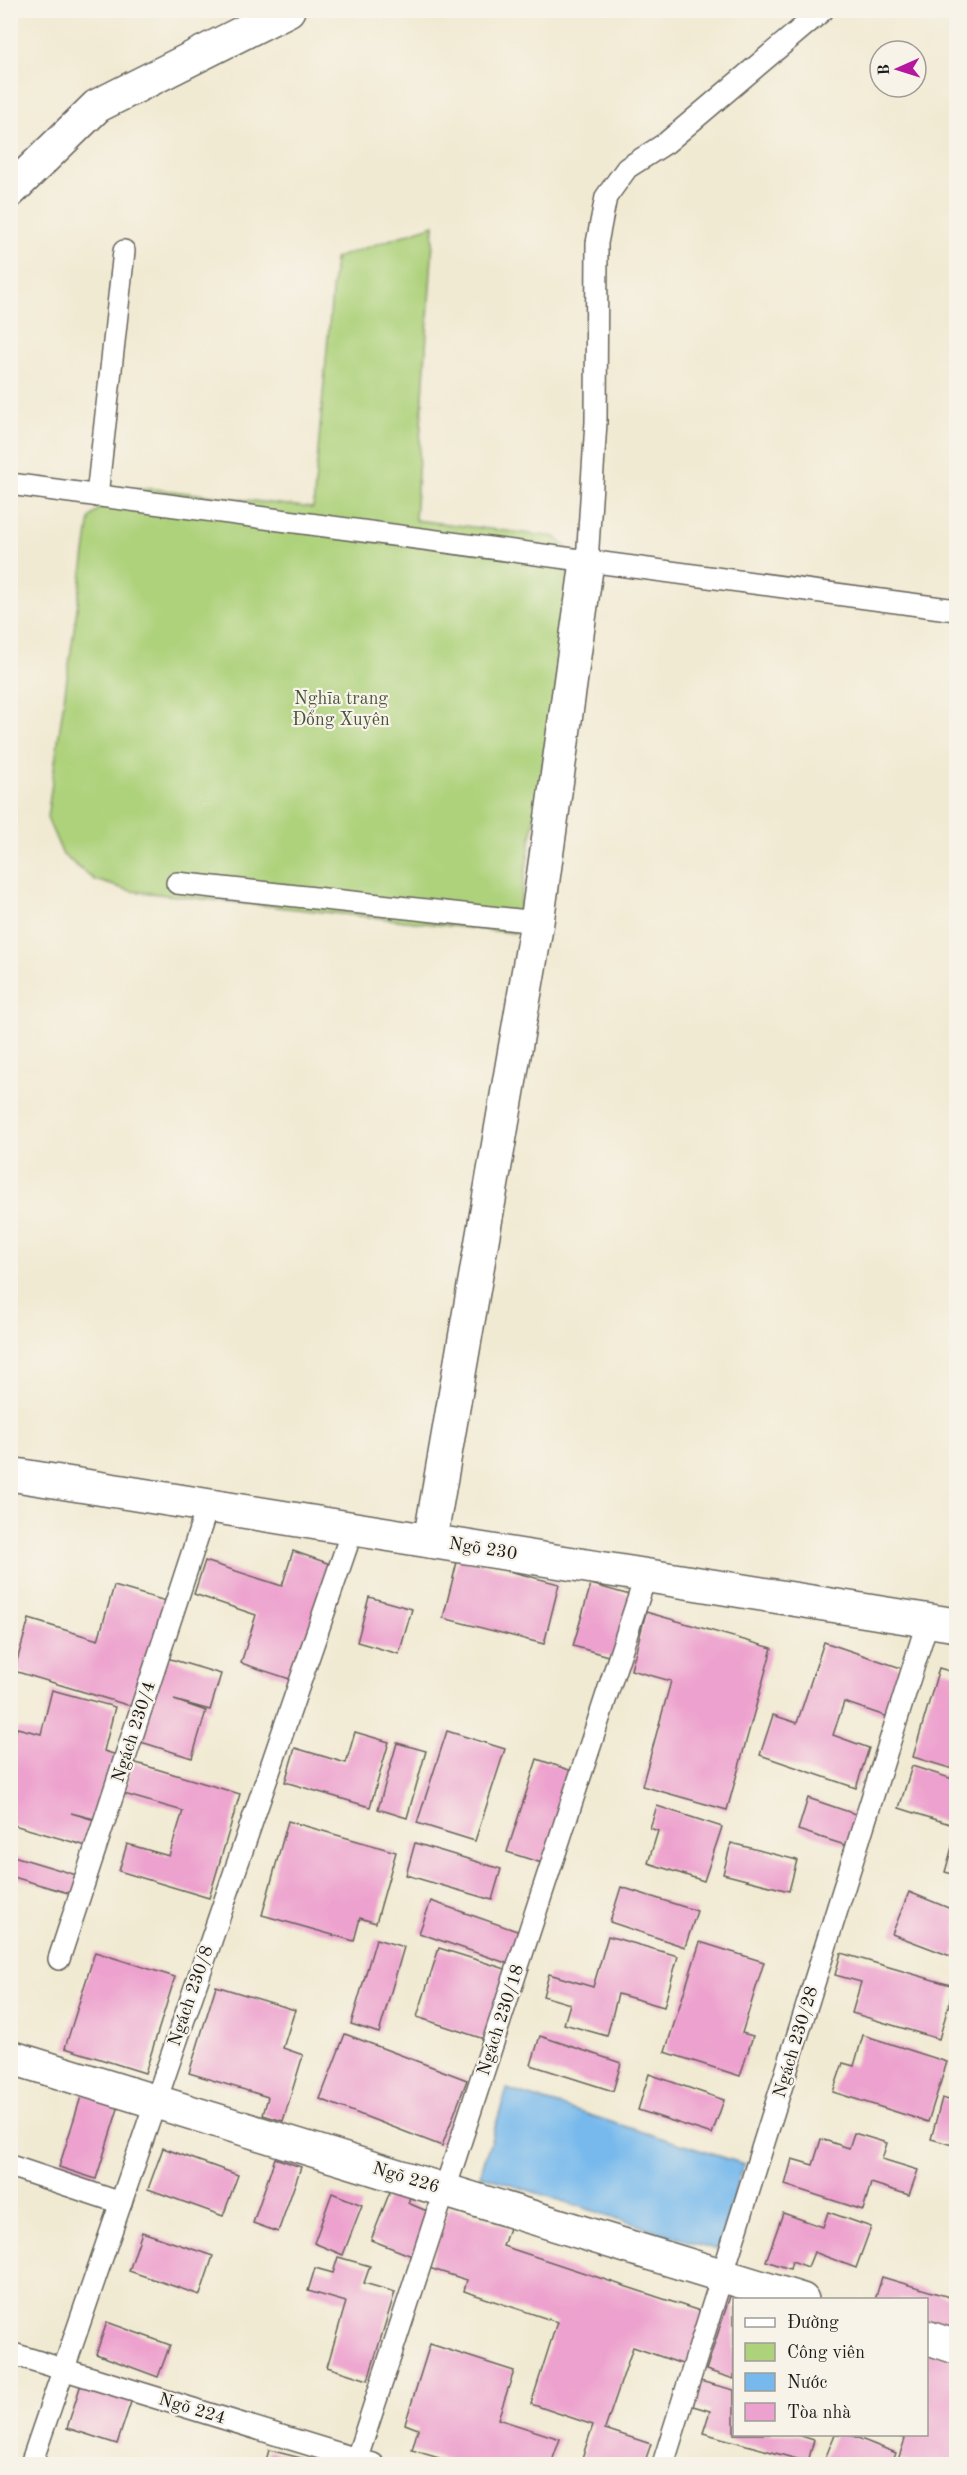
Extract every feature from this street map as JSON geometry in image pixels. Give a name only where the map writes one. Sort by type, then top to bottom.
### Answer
[{"type":"street","points":[[10,191],[97,106],[288,10]]},
{"type":"street","points":[[430,1541],[537,922],[587,562]]},
{"type":"street","name":"Ngõ 230","points":[[10,1474],[942,1623]]},
{"type":"street","name":"Ngõ 226","points":[[10,2058],[796,2298]]},
{"type":"street","points":[[928,2337],[957,2347]]},
{"type":"lane","points":[[587,562],[596,422],[597,243],[606,197],[627,168],[666,143],[822,10]]},
{"type":"lane","points":[[97,496],[124,251]]},
{"type":"lane","points":[[10,484],[957,610]]},
{"type":"lane","points":[[177,883],[537,922]]},
{"type":"lane","name":"Ngách 230/4","points":[[59,1959],[208,1505]]},
{"type":"lane","name":"Ngách 230/8","points":[[31,2464],[353,1528]]},
{"type":"lane","name":"Ngách 230/18","points":[[362,2463],[445,2190],[646,1575]]},
{"type":"lane","name":"Ngách 230/28","points":[[663,2464],[723,2275],[942,1623]]},
{"type":"lane","points":[[10,2166],[121,2203]]},
{"type":"lane","name":"Ngõ 224","points":[[10,2353],[362,2463]]},
{"type":"green space","name":"Nghĩa trang Đổng Xuyên","points":[[434,225],[415,520],[555,537],[573,553],[575,578],[515,933],[131,891],[95,880],[63,855],[47,818],[90,518],[113,494],[146,488],[313,508],[335,258]]},
{"type":"water","points":[[507,2089],[744,2164],[717,2250],[480,2175]]},
{"type":"building","points":[[293,1551],[336,1566],[299,1682],[241,1663],[256,1615],[194,1594],[205,1561],[282,1586]]},
{"type":"building","points":[[458,1558],[559,1584],[544,1644],[443,1618]]},
{"type":"building","points":[[591,1584],[633,1596],[615,1658],[573,1646]]},
{"type":"building","points":[[114,1586],[166,1601],[134,1707],[14,1671],[29,1619],[98,1640]]},
{"type":"building","points":[[369,1597],[412,1609],[399,1654],[357,1642]]},
{"type":"building","points":[[646,1612],[772,1648],[727,1810],[642,1786],[671,1681],[631,1670]]},
{"type":"building","points":[[824,1642],[907,1670],[891,1718],[844,1702],[833,1735],[869,1748],[856,1788],[760,1755],[773,1715],[797,1723]]},
{"type":"building","points":[[167,1658],[221,1674],[210,1710],[174,1700],[206,1711],[192,1758],[141,1742]]},
{"type":"building","points":[[939,1668],[956,1673],[956,1770],[913,1757]]},
{"type":"building","points":[[52,1690],[115,1707],[104,1751],[120,1756],[102,1821],[71,1813],[98,1821],[90,1847],[10,1824],[10,1750],[17,1728],[41,1734]]},
{"type":"building","points":[[447,1731],[505,1749],[475,1841],[417,1823]]},
{"type":"building","points":[[355,1732],[389,1742],[370,1807],[285,1782],[295,1748],[346,1763]]},
{"type":"building","points":[[397,1743],[426,1751],[407,1818],[378,1809]]},
{"type":"building","points":[[537,1759],[578,1773],[548,1865],[507,1852]]},
{"type":"building","points":[[133,1762],[240,1794],[209,1898],[119,1871],[127,1844],[169,1856],[183,1811],[124,1794]]},
{"type":"building","points":[[912,1766],[956,1780],[956,1826],[899,1808]]},
{"type":"building","points":[[808,1798],[861,1816],[851,1847],[798,1830]]},
{"type":"building","points":[[657,1806],[722,1827],[704,1881],[648,1863],[658,1831],[650,1828]]},
{"type":"building","points":[[288,1821],[396,1852],[376,1923],[360,1918],[354,1941],[262,1915]]},
{"type":"building","points":[[956,1833],[956,1875],[945,1872]]},
{"type":"building","points":[[415,1843],[501,1869],[492,1900],[406,1875]]},
{"type":"building","points":[[731,1843],[797,1860],[789,1891],[723,1874]]},
{"type":"building","points":[[10,1855],[80,1876],[75,1895],[10,1876]]},
{"type":"building","points":[[621,1887],[697,1911],[685,1947],[610,1922]]},
{"type":"building","points":[[909,1892],[956,1911],[956,1947],[953,1957],[892,1934]]},
{"type":"building","points":[[431,1901],[520,1932],[509,1964],[419,1933]]},
{"type":"building","points":[[608,1936],[678,1956],[664,2007],[618,1994],[607,2036],[564,2024],[570,2004],[543,1996],[549,1974],[593,1987]]},
{"type":"building","points":[[376,1939],[404,1947],[379,2033],[351,2024]]},
{"type":"building","points":[[700,1942],[764,1962],[742,2033],[753,2036],[740,2076],[665,2052]]},
{"type":"building","points":[[439,1948],[512,1971],[490,2041],[417,2017]]},
{"type":"building","points":[[95,1952],[175,1977],[145,2073],[65,2048]]},
{"type":"building","points":[[841,1953],[954,1986],[939,2039],[852,2013],[861,1982],[835,1975]]},
{"type":"building","points":[[216,1986],[295,2010],[283,2048],[303,2055],[283,2121],[263,2115],[268,2097],[189,2073]]},
{"type":"building","points":[[345,2034],[467,2080],[442,2146],[320,2099]]},
{"type":"building","points":[[863,2035],[947,2062],[928,2122],[833,2092],[843,2063],[854,2066]]},
{"type":"building","points":[[540,2036],[621,2063],[613,2091],[531,2065]]},
{"type":"building","points":[[649,2074],[724,2100],[712,2134],[638,2110]]},
{"type":"building","points":[[84,2087],[121,2099],[96,2179],[59,2167]]},
{"type":"building","points":[[942,2098],[956,2102],[956,2146],[931,2139]]},
{"type":"building","points":[[854,2133],[887,2143],[882,2159],[918,2170],[909,2195],[871,2183],[863,2210],[785,2185],[792,2159],[813,2165],[821,2139],[849,2148]]},
{"type":"building","points":[[163,2148],[238,2175],[223,2216],[148,2189]]},
{"type":"building","points":[[275,2158],[301,2167],[278,2232],[253,2223]]},
{"type":"building","points":[[393,2184],[412,2191],[408,2203],[434,2214],[417,2258],[371,2240]]},
{"type":"building","points":[[332,2193],[362,2205],[343,2255],[314,2243]]},
{"type":"building","points":[[449,2208],[509,2228],[503,2246],[706,2313],[688,2366],[633,2347],[605,2429],[651,2444],[644,2464],[580,2464],[593,2425],[531,2404],[557,2322],[464,2291],[467,2280],[429,2268]]},
{"type":"building","points":[[828,2212],[871,2227],[856,2268],[814,2252],[808,2267],[792,2261],[790,2269],[766,2261],[783,2213],[823,2227]]},
{"type":"building","points":[[142,2232],[213,2256],[200,2295],[129,2271]]},
{"type":"building","points":[[338,2257],[370,2266],[364,2283],[395,2292],[368,2380],[327,2367],[346,2302],[308,2291],[315,2268],[333,2273]]},
{"type":"building","points":[[882,2277],[956,2299],[956,2334],[928,2326],[928,2298],[876,2298]]},
{"type":"building","points":[[732,2290],[755,2298],[733,2298],[733,2379],[706,2370]]},
{"type":"building","points":[[107,2322],[170,2345],[158,2377],[96,2354]]},
{"type":"building","points":[[430,2344],[514,2371],[498,2419],[560,2439],[551,2464],[459,2464],[412,2450],[418,2429],[405,2424]]},
{"type":"building","points":[[928,2351],[956,2360],[956,2464],[911,2464],[898,2460],[905,2439],[898,2436],[928,2436]]},
{"type":"building","points":[[700,2381],[733,2390],[733,2436],[801,2436],[814,2440],[808,2462],[703,2433],[710,2411],[693,2406]]},
{"type":"building","points":[[81,2384],[132,2399],[117,2444],[67,2428]]},
{"type":"building","points":[[834,2436],[853,2436],[896,2453],[892,2464],[823,2464]]},
{"type":"building","points":[[269,2450],[305,2459],[303,2464],[265,2464]]}]
